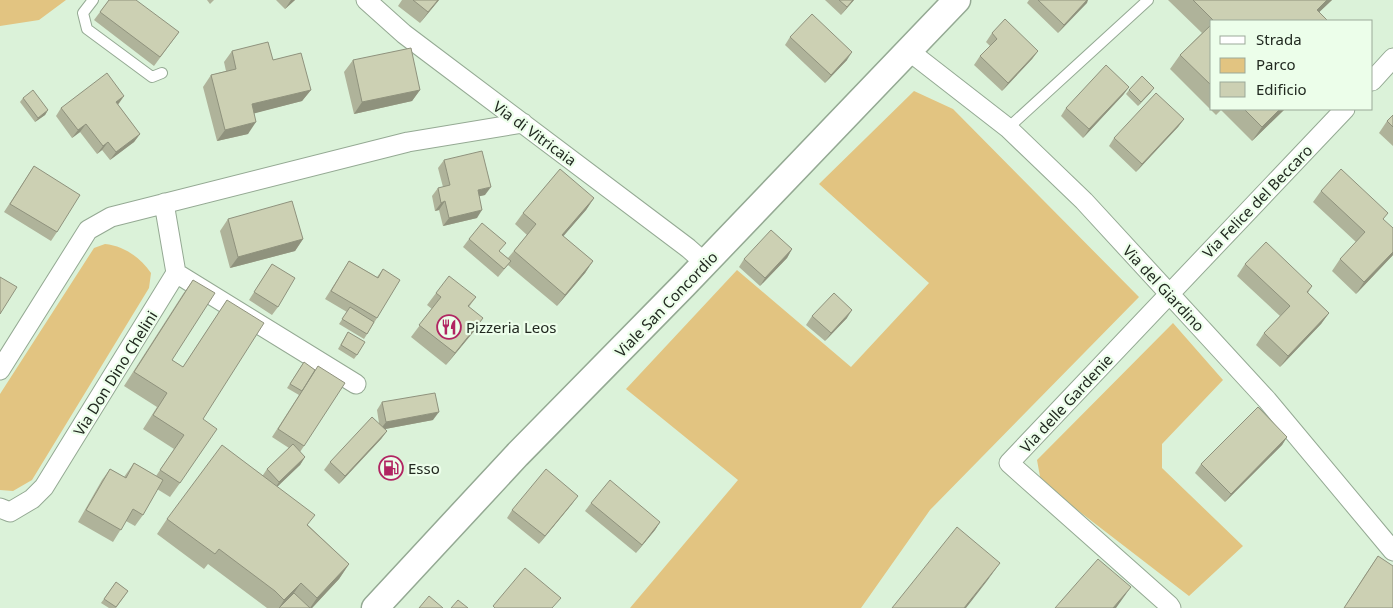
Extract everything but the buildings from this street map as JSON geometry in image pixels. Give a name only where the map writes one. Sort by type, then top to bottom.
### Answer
[{"type":"main road","name":"Viale San Concordio","points":[[375,608],[517,455],[705,264],[957,0]]},
{"type":"street","name":"Via di Vitricaia","points":[[366,0],[404,34],[688,248],[705,264]]},
{"type":"street","name":"Via del Giardino","points":[[909,51],[1008,128],[1084,201],[1267,400],[1393,551]]},
{"type":"street","points":[[1373,80],[1393,58]]},
{"type":"street","name":"Via Felice del Beccaro","points":[[1168,294],[1344,110]]},
{"type":"street","points":[[0,370],[88,230],[111,217],[408,142],[523,122]]},
{"type":"street","points":[[164,203],[176,273],[356,384]]},
{"type":"street","name":"Via Don Dino Chelini","points":[[0,508],[10,512],[32,499],[44,487],[176,273]]},
{"type":"street","name":"Via delle Gardenie","points":[[1168,294],[1009,463],[1169,605],[1170,608]]},
{"type":"lane","points":[[93,0],[83,13],[87,29],[152,77],[162,73]]},
{"type":"lane","points":[[1008,128],[1148,0]]},
{"type":"green space","points":[[0,0],[66,0],[39,20],[0,26]]},
{"type":"green space","points":[[914,91],[953,109],[1139,297],[930,510],[861,608],[630,608],[738,480],[626,389],[737,270],[851,367],[929,283],[819,184]]},
{"type":"green space","points":[[105,244],[119,247],[131,253],[142,262],[151,273],[149,288],[32,480],[13,491],[0,490],[0,394],[94,248]]},
{"type":"green space","points":[[1173,323],[1223,380],[1162,444],[1162,468],[1243,546],[1189,596],[1041,482],[1037,460]]},
{"type":"place","name":"Pizzeria Leos","points":[[449,327]]},
{"type":"place","name":"Esso","points":[[391,468]]}]
